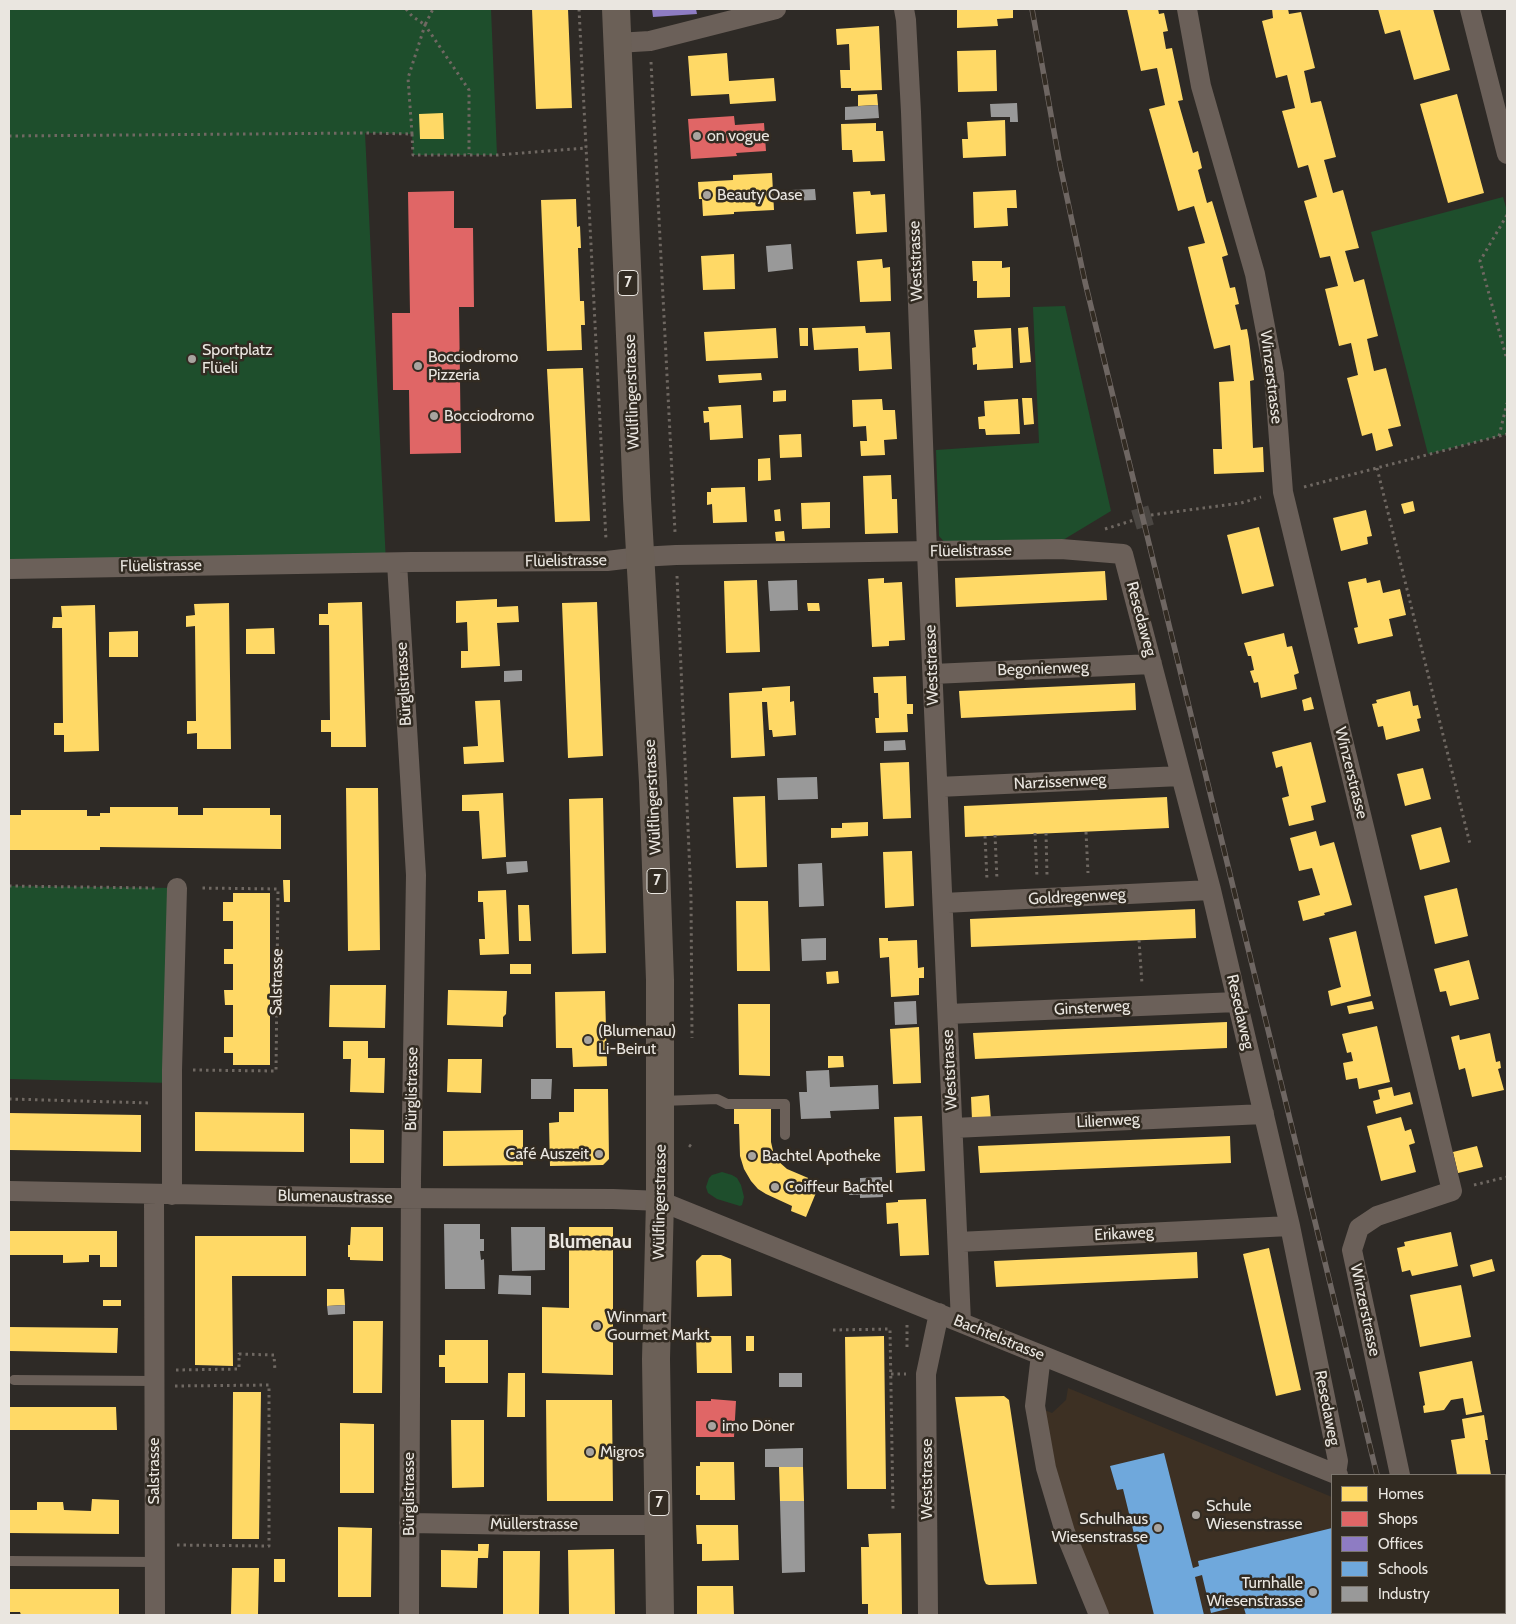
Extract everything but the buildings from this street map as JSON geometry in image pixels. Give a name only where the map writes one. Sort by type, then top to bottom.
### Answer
[{"type":"main road","name":"Wülflingerstrasse","points":[[616,9],[656,874],[661,1101],[656,1359],[660,1615]]},
{"type":"street","points":[[617,43],[650,41],[776,9]]},
{"type":"street","name":"Weststrasse","points":[[904,9],[911,112],[927,552],[961,1322]]},
{"type":"street","name":"Winzerstrasse","points":[[1187,9],[1201,86],[1255,274],[1274,374],[1283,492],[1452,1191],[1377,1216],[1359,1228],[1352,1250],[1400,1474]]},
{"type":"street","points":[[1470,9],[1507,154]]},
{"type":"street","name":"Flüelistrasse","points":[[9,568],[607,561],[640,556],[1061,549],[1124,554]]},
{"type":"street","name":"Resedaweg","points":[[1124,554],[1211,890],[1290,1226],[1338,1461],[1337,1474]]},
{"type":"street","name":"Bürglistrasse","points":[[397,563],[416,875],[411,1198],[409,1615]]},
{"type":"street","name":"Begonienweg","points":[[933,674],[1152,664]]},
{"type":"street","name":"Narzissenweg","points":[[938,787],[1181,776]]},
{"type":"street","name":"Salstrasse","points":[[155,1615],[155,1562],[164,1383],[163,1195],[171,1103],[176,888]]},
{"type":"street","name":"Goldregenweg","points":[[943,903],[1211,890]]},
{"type":"street","name":"Ginsterweg","points":[[948,1014],[1237,1002]]},
{"type":"street","name":"Lilienweg","points":[[953,1128],[1264,1114]]},
{"type":"street","name":"Blumenaustrasse","points":[[9,1191],[163,1195],[660,1201]]},
{"type":"street","name":"Bachtelstrasse","points":[[660,1201],[1335,1474]]},
{"type":"street","name":"Erikaweg","points":[[958,1242],[1290,1226]]},
{"type":"street","name":"Weststrasse","points":[[928,1615],[926,1374],[939,1313]]},
{"type":"street","points":[[1041,1355],[1035,1406],[1046,1468],[1065,1532],[1099,1615]]},
{"type":"street","name":"Müllerstrasse","points":[[409,1523],[529,1525],[659,1524]]},
{"type":"lane","points":[[661,1101],[717,1099],[727,1104],[785,1104],[785,1135]]},
{"type":"lane","points":[[14,1380],[164,1383]]},
{"type":"lane","points":[[9,1561],[155,1562]]},
{"type":"path","points":[[406,9],[425,25],[469,90],[469,154]]},
{"type":"path","points":[[433,9],[425,25],[408,78],[413,156],[496,155],[587,148]]},
{"type":"path","points":[[580,9],[606,544]]},
{"type":"path","points":[[9,136],[412,134]]},
{"type":"path","points":[[1507,215],[1480,261],[1507,360]]},
{"type":"path","points":[[1499,436],[1507,403]]},
{"type":"path","points":[[1327,481],[1507,434]]},
{"type":"path","points":[[1377,468],[1470,844]]},
{"type":"path","points":[[1151,515],[1241,503],[1283,492]]},
{"type":"path","points":[[1086,832],[1088,896]]},
{"type":"path","points":[[1035,833],[1043,898]]},
{"type":"path","points":[[1043,898],[1046,833]]},
{"type":"path","points":[[993,900],[995,835]]},
{"type":"path","points":[[985,836],[993,900]]},
{"type":"path","name":"Salstrasse","points":[[9,886],[278,889],[276,1071],[172,1070]]},
{"type":"path","points":[[1139,940],[1143,1006]]},
{"type":"path","points":[[9,1099],[171,1103]]},
{"type":"path","points":[[1470,1186],[1507,1177]]},
{"type":"path","points":[[833,1330],[890,1329],[893,1510]]},
{"type":"path","points":[[173,1370],[239,1369],[238,1354],[274,1355],[275,1371]]},
{"type":"path","points":[[164,1383],[269,1385],[269,1546],[174,1545]]},
{"type":"shaded area","name":"Schule Wiesenstrasse","points":[[1068,1388],[1331,1497],[1331,1614],[1393,1615],[1099,1615],[1035,1406],[1052,1413],[1066,1400]]},
{"type":"green space","name":"Sportplatz Flüeli","points":[[9,9],[491,9],[497,155],[413,155],[412,134],[365,133],[386,563],[9,569]]},
{"type":"green space","points":[[1503,197],[1507,211],[1507,434],[1428,454],[1371,232]]},
{"type":"green space","points":[[1065,306],[1111,511],[1058,543],[948,546],[939,536],[936,450],[1039,443],[1033,307]]},
{"type":"green space","points":[[9,886],[177,888],[172,1083],[9,1079]]},
{"type":"green space","points":[[722,1172],[737,1178],[744,1197],[742,1205],[717,1199],[708,1193],[706,1187],[709,1178]]},
{"type":"tunnel","points":[[1134,520],[1151,515]]},
{"type":"railway","points":[[1032,9],[1060,165],[1085,282],[1377,1474]]},
{"type":"place","name":"on vogue","points":[[697,136]]},
{"type":"place","name":"Beauty Oase","points":[[707,195]]},
{"type":"place","name":"Sportplatz Flüeli","points":[[192,359]]},
{"type":"place","name":"Bocciodromo Pizzeria","points":[[418,366]]},
{"type":"place","name":"Bocciodromo","points":[[434,416]]},
{"type":"place","name":"(Blumenau) Li-Beirut","points":[[588,1040]]},
{"type":"place","name":"Café Auszeit","points":[[599,1154]]},
{"type":"place","name":"Bachtel Apotheke","points":[[752,1156]]},
{"type":"place","name":"Coiffeur Bachtel","points":[[775,1187]]},
{"type":"place","name":"Winmart Gourmet Markt","points":[[597,1326]]},
{"type":"place","name":"imo Döner","points":[[712,1426]]},
{"type":"place","name":"Migros","points":[[590,1452]]},
{"type":"place","name":"Schule Wiesenstrasse","points":[[1196,1515]]},
{"type":"place","name":"Schulhaus Wiesenstrasse","points":[[1158,1528]]},
{"type":"place","name":"Turnhalle Wiesenstrasse","points":[[1313,1592]]},
{"type":"district","name":"Blumenau","points":[[590,1242]]}]
